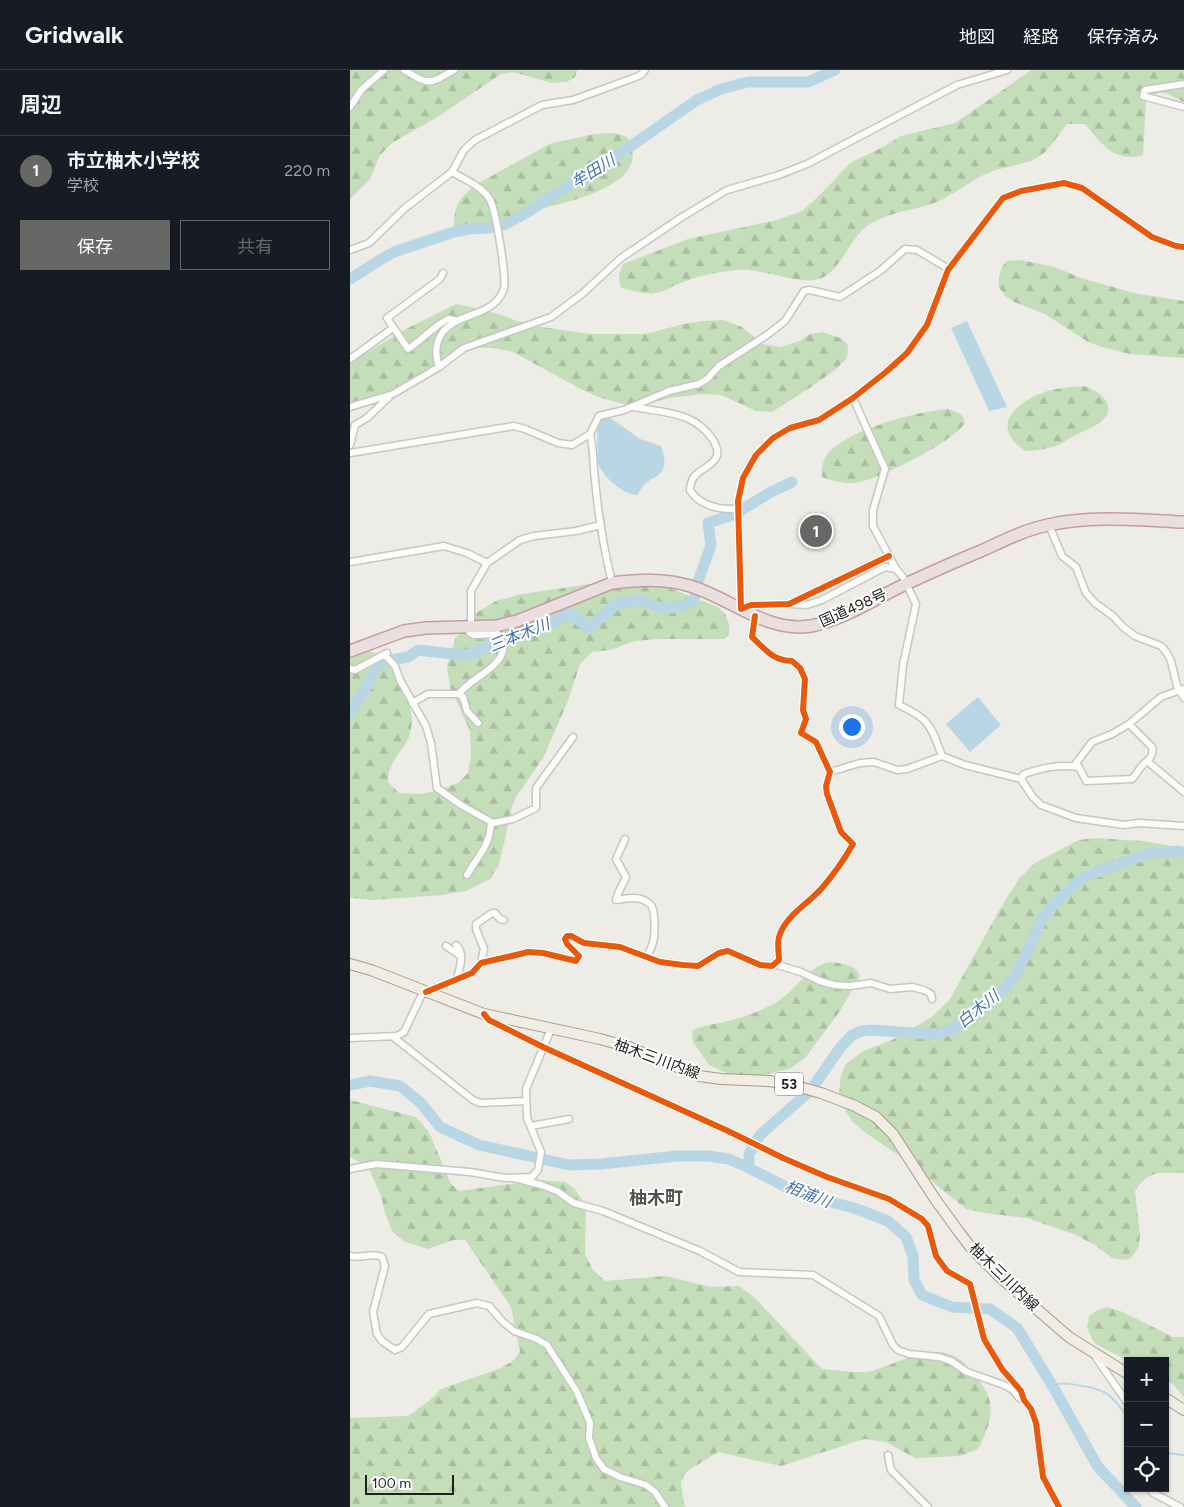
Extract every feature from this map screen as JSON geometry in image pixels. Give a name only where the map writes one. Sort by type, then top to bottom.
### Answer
[{"type":"highway","name":"国道498号","points":[[350,652],[404,631],[426,628],[496,626],[517,620],[612,583],[652,580],[692,586],[773,624],[810,626],[830,622],[906,584],[1021,532],[1049,525],[1085,520],[1184,522]]},
{"type":"main road","name":"柚木三川内線","points":[[350,964],[371,970],[484,1014],[600,1038],[628,1047],[700,1076],[789,1084],[821,1093],[855,1106],[876,1118],[893,1134],[935,1199],[972,1249],[1002,1279],[1069,1337],[1124,1371]]},
{"type":"main road","points":[[1169,1401],[1184,1410]]},
{"type":"street","points":[[350,107],[362,89],[384,70]]},
{"type":"street","points":[[404,70],[422,81],[433,81],[454,70]]},
{"type":"street","points":[[350,250],[369,243],[405,208],[452,172],[455,163],[464,150],[475,140],[542,105],[574,100],[636,77],[645,70]]},
{"type":"street","points":[[350,407],[392,394],[440,367],[464,348],[551,317],[595,283],[621,258],[727,190],[779,175],[807,164],[957,85],[1007,70]]},
{"type":"street","points":[[1184,84],[1145,90],[1143,96],[1184,107]]},
{"type":"street","points":[[440,367],[436,359],[436,348],[440,336],[457,321],[491,306],[499,299],[504,288],[496,217],[491,200],[485,192],[452,172]]},
{"type":"street","points":[[896,569],[885,567],[822,600],[807,605],[751,605],[741,609],[738,508],[743,478],[756,455],[774,438],[790,428],[819,420],[853,398],[907,353],[927,325],[949,269],[1003,198],[1021,191],[1064,183],[1082,188],[1152,237],[1184,247]]},
{"type":"street","points":[[350,454],[514,426],[558,443],[572,445],[590,434],[599,416],[624,410],[669,391],[698,384],[707,379],[719,366],[768,335],[785,321],[804,291],[810,290],[840,297],[880,271],[906,249],[917,250],[949,269]]},
{"type":"street","points":[[443,273],[440,279],[387,318],[408,350],[439,324],[451,319],[457,321]]},
{"type":"street","points":[[350,359],[393,328]]},
{"type":"street","points":[[350,445],[355,426],[392,394]]},
{"type":"street","points":[[853,398],[886,469],[872,510],[873,526],[896,569],[903,577],[916,604],[903,666],[898,705],[911,710],[931,727],[942,756]]},
{"type":"street","points":[[633,406],[680,414],[700,426],[716,444],[717,454],[715,459],[693,476],[690,490],[694,497],[711,506],[727,510],[738,508]]},
{"type":"street","points":[[590,434],[593,445],[595,480],[601,524],[612,583]]},
{"type":"street","points":[[459,694],[464,686],[497,662],[504,648],[498,634],[474,635],[470,633],[469,628],[472,591],[487,563],[520,540],[534,536],[576,531],[601,524]]},
{"type":"street","points":[[1049,525],[1062,556],[1076,567],[1086,593],[1095,603],[1135,636],[1161,646],[1171,661],[1176,681],[1182,689],[1184,698]]},
{"type":"street","points":[[350,562],[444,546],[467,553],[487,563]]},
{"type":"street","points":[[789,604],[889,556]]},
{"type":"street","points":[[755,616],[752,637],[774,657],[781,661],[792,661],[800,668],[805,679],[803,710],[806,719],[801,733],[816,742],[830,772],[826,786],[827,794],[841,832],[854,844],[842,864],[822,888],[785,925],[778,938],[779,960],[774,964]]},
{"type":"street","points":[[350,669],[355,670],[386,654],[395,666],[400,680],[426,726],[431,743],[438,788],[461,805],[493,823],[513,819],[536,808],[536,788],[573,737]]},
{"type":"street","points":[[1074,766],[1092,742],[1112,734],[1129,724],[1161,698],[1182,689]]},
{"type":"street","points":[[412,703],[428,694],[459,694],[463,697],[467,710],[478,724]]},
{"type":"street","points":[[1021,779],[1024,774],[1043,768],[1067,765],[1079,768],[1086,780],[1121,780],[1132,778],[1152,755],[1152,747],[1129,724]]},
{"type":"street","points":[[830,772],[860,763],[874,762],[898,770],[907,769],[942,756],[966,765],[1021,779],[1032,796],[1041,804],[1076,818],[1124,825],[1139,823],[1184,826]]},
{"type":"street","points":[[1147,761],[1184,792]]},
{"type":"street","points":[[467,875],[487,845],[490,834],[490,822]]},
{"type":"street","points":[[625,839],[616,860],[626,877],[623,886],[619,889],[616,900],[633,897],[650,903],[652,906],[654,923],[653,942],[647,957]]},
{"type":"street","points":[[350,1038],[392,1036],[404,1032],[425,991],[472,973],[481,963],[484,949],[476,929],[476,924],[492,913],[495,913],[500,919],[504,920]]},
{"type":"street","points":[[481,963],[528,952],[543,953],[576,961],[579,956],[567,944],[565,939],[567,936],[571,936],[584,943],[620,948],[660,962],[698,966],[719,953],[728,950],[760,965],[774,964],[834,985],[850,986],[871,983],[890,989],[912,987],[931,994],[932,999]]},
{"type":"street","points":[[456,945],[461,951],[457,979]]},
{"type":"street","points":[[446,946],[461,956]]},
{"type":"street","points":[[484,1014],[489,1020],[543,1047],[782,1158],[827,1177],[889,1199],[922,1219],[928,1226],[936,1256],[947,1271],[970,1284],[974,1292],[984,1339],[1002,1369],[1021,1391],[1024,1400],[1031,1410],[1036,1423],[1042,1477],[1059,1507]]},
{"type":"street","points":[[514,1178],[532,1177],[538,1170],[540,1152],[527,1118],[526,1089],[550,1029]]},
{"type":"street","points":[[392,1036],[472,1100],[480,1103],[526,1101]]},
{"type":"street","points":[[530,1126],[569,1118]]},
{"type":"street","points":[[350,1169],[376,1164],[514,1178],[557,1191],[574,1202],[603,1211],[700,1250],[739,1272],[813,1275],[879,1316],[893,1345],[898,1350],[951,1361],[967,1372],[1004,1384],[1024,1400]]},
{"type":"street","points":[[350,1256],[357,1258],[377,1254],[382,1257],[385,1266],[373,1312],[377,1334],[389,1347],[395,1350],[402,1348],[429,1314],[478,1304],[489,1306],[514,1331],[537,1339],[547,1345],[577,1392],[590,1423],[589,1438],[596,1458],[604,1469],[620,1477],[646,1485],[656,1492],[665,1507]]},
{"type":"street","points":[[1092,1351],[1127,1402]]},
{"type":"street","points":[[888,1455],[891,1470],[928,1507]]},
{"type":"street","points":[[1152,1492],[1180,1507]]},
{"type":"green space","points":[[350,70],[577,70],[575,77],[567,82],[552,83],[513,72],[501,74],[439,116],[392,143],[380,155],[370,179],[350,199]]},
{"type":"green space","points":[[1031,70],[1184,70],[1184,102],[1165,93],[1156,93],[1146,100],[1143,155],[1133,157],[1116,154],[1110,150],[1103,145],[1085,124],[1067,124],[1052,145],[1040,156],[1020,164],[990,172],[941,200],[926,206],[893,214],[870,224],[856,237],[833,269],[819,279],[801,280],[758,271],[737,270],[699,277],[656,293],[640,292],[620,287],[619,275],[623,264],[688,239],[777,220],[802,211],[850,163],[901,136],[955,123]]},
{"type":"green space","points":[[615,133],[627,137],[633,154],[629,169],[618,180],[601,190],[562,204],[530,212],[496,229],[475,231],[454,227],[458,204],[472,187],[549,144],[594,134]]},
{"type":"green space","points":[[1020,260],[1055,267],[1081,278],[1134,293],[1184,301],[1184,358],[1130,354],[1102,347],[1088,342],[1045,314],[1014,302],[1005,296],[999,287],[999,277],[1002,267],[1007,261]]},
{"type":"green space","points":[[456,304],[486,310],[529,325],[590,334],[646,334],[683,324],[723,320],[742,327],[762,344],[780,347],[800,341],[809,334],[823,332],[840,338],[848,345],[847,358],[835,370],[772,412],[756,411],[721,395],[702,394],[670,398],[634,407],[598,397],[513,352],[494,348],[473,348],[454,353],[401,392],[350,404],[350,353],[371,350],[404,330]]},
{"type":"green space","points":[[1084,386],[1091,388],[1102,396],[1108,407],[1108,413],[1105,418],[1094,426],[1059,445],[1036,450],[1025,451],[1009,434],[1008,425],[1014,410],[1031,398],[1047,391]]},
{"type":"green space","points":[[948,409],[962,415],[965,423],[947,440],[917,458],[871,479],[855,483],[846,483],[822,477],[825,458],[840,443],[885,423]]},
{"type":"green space","points":[[624,579],[662,585],[718,607],[725,614],[729,624],[729,634],[724,639],[634,641],[611,650],[592,652],[580,664],[568,701],[543,758],[516,797],[499,865],[490,879],[466,891],[442,895],[374,900],[350,898],[350,650],[374,653],[385,661],[400,684],[411,711],[410,735],[392,764],[388,782],[399,793],[419,794],[437,791],[458,783],[468,773],[471,755],[470,731],[450,687],[447,667],[455,639],[474,614],[496,601],[522,594]]},
{"type":"green space","points":[[1095,838],[1143,841],[1184,848],[1184,1173],[1162,1173],[1150,1176],[1135,1191],[1140,1234],[1139,1246],[1131,1258],[1126,1260],[1112,1258],[1095,1245],[1076,1235],[1027,1218],[966,1209],[907,1161],[863,1131],[852,1121],[843,1107],[839,1094],[841,1075],[846,1064],[863,1051],[892,1040],[932,1017],[950,999],[1000,909],[1019,879],[1035,863],[1079,840]]},
{"type":"green space","points":[[829,962],[851,967],[860,976],[840,1011],[805,1058],[789,1069],[755,1077],[733,1076],[709,1065],[693,1042],[692,1031],[743,1017],[770,1006],[789,992],[807,974]]},
{"type":"green space","points":[[350,1100],[416,1117],[429,1132],[451,1184],[459,1191],[538,1180],[565,1182],[574,1188],[586,1205],[585,1254],[593,1270],[605,1281],[666,1276],[710,1287],[739,1286],[755,1298],[822,1369],[867,1372],[919,1354],[932,1352],[955,1356],[965,1364],[982,1385],[990,1401],[990,1417],[986,1433],[978,1449],[960,1456],[915,1458],[886,1442],[864,1439],[781,1466],[718,1452],[686,1472],[681,1482],[684,1505],[686,1507],[350,1507],[350,1418],[408,1416],[430,1400],[441,1389],[501,1368],[514,1360],[520,1352],[511,1307],[465,1240],[453,1240],[428,1249],[405,1242],[392,1231],[381,1196],[368,1167],[350,1157]]},
{"type":"green space","points":[[1107,1307],[1123,1312],[1173,1337],[1184,1337],[1184,1397],[1169,1382],[1169,1357],[1124,1357],[1124,1359],[1094,1343],[1087,1328],[1089,1316]]},
{"type":"water","points":[[967,321],[1007,407],[989,411],[951,328]]},
{"type":"water","points":[[606,416],[640,439],[661,446],[664,458],[662,472],[647,483],[638,495],[620,489],[604,474],[598,463],[597,424],[599,419]]},
{"type":"water","points":[[978,697],[1001,725],[970,752],[946,724]]},
{"type":"waterway","name":"牟田川","points":[[350,279],[394,252],[454,232],[490,228],[506,224],[605,164],[697,100],[721,89],[748,82],[808,82],[835,70]]},
{"type":"waterway","name":"三本木川","points":[[699,579],[711,545],[708,523],[735,514],[771,492],[792,482]]},
{"type":"waterway","name":"三本木川","points":[[350,712],[377,667],[386,661],[408,657],[418,650],[462,655],[472,654],[498,641],[539,629],[567,615],[574,615],[589,628],[617,604],[641,600],[664,609],[692,602],[696,594]]},
{"type":"waterway","name":"白木川","points":[[749,1168],[749,1154],[760,1135],[811,1090],[840,1048],[851,1036],[861,1031],[872,1030],[928,1034],[954,1029],[998,995],[1012,980],[1041,921],[1052,906],[1078,881],[1089,875],[1147,854],[1179,851],[1184,853]]},
{"type":"waterway","name":"相浦川","points":[[350,1085],[370,1081],[400,1086],[421,1103],[440,1127],[479,1145],[569,1165],[601,1164],[677,1156],[708,1156],[729,1159],[800,1194],[854,1208],[888,1221],[906,1237],[913,1256],[914,1280],[922,1295],[952,1307],[990,1309],[1017,1328],[1052,1385],[1098,1467],[1136,1507]]},
{"type":"waterway","points":[[1052,1385],[1070,1384],[1101,1390],[1112,1398],[1124,1413]]},
{"type":"waterway","points":[[1169,1453],[1184,1455]]},
{"type":"cycle path","points":[[889,556],[789,604],[751,605],[741,609],[738,501],[743,478],[756,455],[773,438],[790,428],[819,420],[853,398],[907,353],[927,325],[948,270],[1003,198],[1021,191],[1064,183],[1082,188],[1152,237],[1184,247]]},
{"type":"cycle path","points":[[426,992],[472,973],[481,963],[528,952],[543,953],[576,961],[579,956],[567,944],[565,939],[567,936],[571,936],[584,943],[620,947],[660,962],[683,965],[698,966],[719,953],[728,951],[760,965],[772,966],[779,960],[778,940],[786,923],[822,888],[839,867],[853,844],[841,832],[827,794],[826,786],[830,772],[816,742],[801,733],[806,719],[803,710],[805,679],[800,668],[792,661],[774,657],[752,637],[755,616]]},
{"type":"cycle path","points":[[484,1014],[489,1020],[543,1047],[783,1158],[827,1177],[889,1199],[922,1219],[928,1226],[936,1256],[947,1271],[970,1284],[984,1339],[1002,1369],[1021,1391],[1024,1400],[1031,1409],[1036,1423],[1043,1477],[1059,1507]]},
{"type":"place","name":"市立柚木小学校","points":[[816,531]]},
{"type":"district","name":"柚木町","points":[[656,1198]]}]
